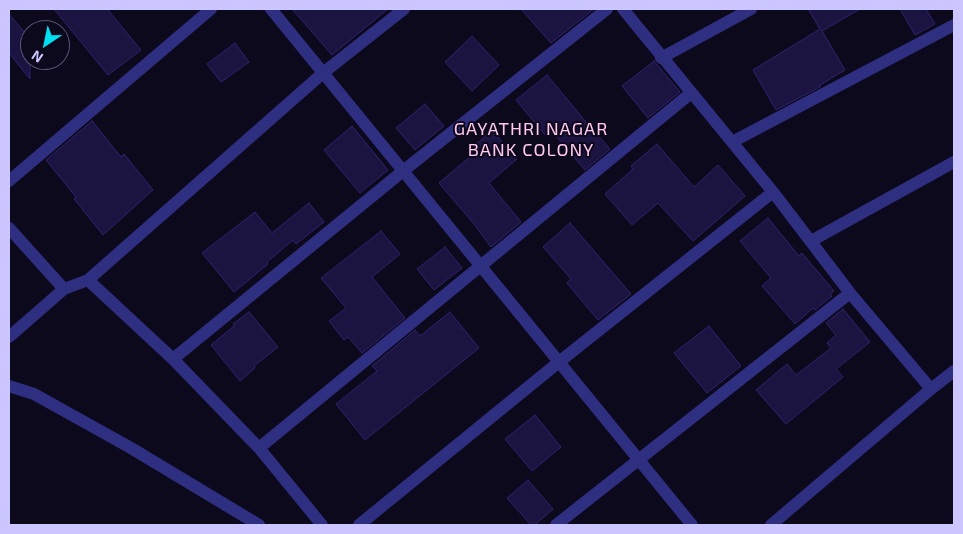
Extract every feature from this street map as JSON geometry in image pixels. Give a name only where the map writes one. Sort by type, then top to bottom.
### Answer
[{"type":"street","points":[[9,181],[210,9]]},
{"type":"street","points":[[271,9],[692,525]]},
{"type":"street","points":[[9,337],[64,289],[88,280],[323,72],[404,9]]},
{"type":"street","points":[[173,359],[403,171],[607,9]]},
{"type":"street","points":[[623,9],[661,58],[773,192],[850,293],[931,389]]},
{"type":"street","points":[[661,58],[752,9]]},
{"type":"street","points":[[732,142],[954,26]]},
{"type":"street","points":[[259,448],[691,93]]},
{"type":"street","points":[[811,241],[954,162]]},
{"type":"street","points":[[359,525],[559,362],[773,192]]},
{"type":"street","points":[[9,228],[64,289]]},
{"type":"street","points":[[88,280],[173,359],[259,448],[322,525]]},
{"type":"street","points":[[556,525],[850,293]]},
{"type":"street","points":[[771,525],[954,371]]},
{"type":"street","points":[[9,386],[34,394],[131,448],[259,525]]},
{"type":"building","points":[[54,9],[107,9],[141,50],[108,75],[70,29],[70,20],[63,20]]},
{"type":"building","points":[[292,9],[388,9],[332,55]]},
{"type":"building","points":[[521,9],[594,9],[551,43]]},
{"type":"building","points":[[808,9],[860,9],[822,31],[845,70],[818,88],[776,110],[753,70],[820,29]]},
{"type":"building","points":[[900,9],[926,9],[935,24],[915,35]]},
{"type":"building","points":[[9,14],[20,27],[20,67],[9,53]]},
{"type":"building","points":[[472,36],[499,65],[472,91],[445,62]]},
{"type":"building","points":[[235,43],[249,62],[221,82],[207,64]]},
{"type":"building","points":[[654,61],[680,92],[648,118],[622,86]]},
{"type":"building","points":[[23,70],[30,70],[30,79]]},
{"type":"building","points":[[547,75],[610,149],[585,170],[551,130],[545,135],[516,100]]},
{"type":"building","points":[[425,104],[444,126],[415,150],[396,128]]},
{"type":"building","points":[[92,121],[121,157],[124,154],[153,190],[103,235],[46,160]]},
{"type":"building","points":[[352,126],[388,170],[360,193],[324,150]]},
{"type":"building","points":[[492,130],[517,159],[489,183],[521,222],[491,247],[439,183],[471,156],[468,152]]},
{"type":"building","points":[[657,144],[694,187],[718,165],[745,196],[693,241],[658,203],[632,225],[605,194],[633,169],[631,166]]},
{"type":"building","points":[[309,203],[324,222],[296,244],[293,240],[234,292],[202,253],[255,212],[272,233]]},
{"type":"building","points":[[768,218],[799,256],[802,253],[834,291],[830,294],[832,296],[815,310],[813,308],[795,324],[762,286],[771,278],[740,241]]},
{"type":"building","points":[[570,223],[631,294],[598,320],[567,283],[571,279],[543,247]]},
{"type":"building","points":[[381,231],[400,254],[372,277],[405,318],[362,353],[348,337],[344,340],[329,321],[346,308],[321,278]]},
{"type":"building","points":[[445,247],[462,268],[434,290],[417,269]]},
{"type":"building","points":[[843,309],[870,342],[836,369],[843,377],[786,424],[756,390],[787,364],[796,375],[831,348],[827,343],[836,335],[826,323]]},
{"type":"building","points":[[249,312],[278,347],[254,366],[255,368],[240,381],[211,345]]},
{"type":"building","points":[[450,312],[479,348],[365,440],[336,404],[377,371],[372,366],[415,330],[420,336]]},
{"type":"building","points":[[709,326],[741,366],[707,393],[674,353]]},
{"type":"building","points":[[535,415],[561,447],[532,471],[505,439]]},
{"type":"building","points":[[528,480],[553,509],[535,525],[531,525],[507,498]]},
{"type":"district","name":"GAYATHRI NAGAR BANK COLONY","points":[[531,139]]}]
